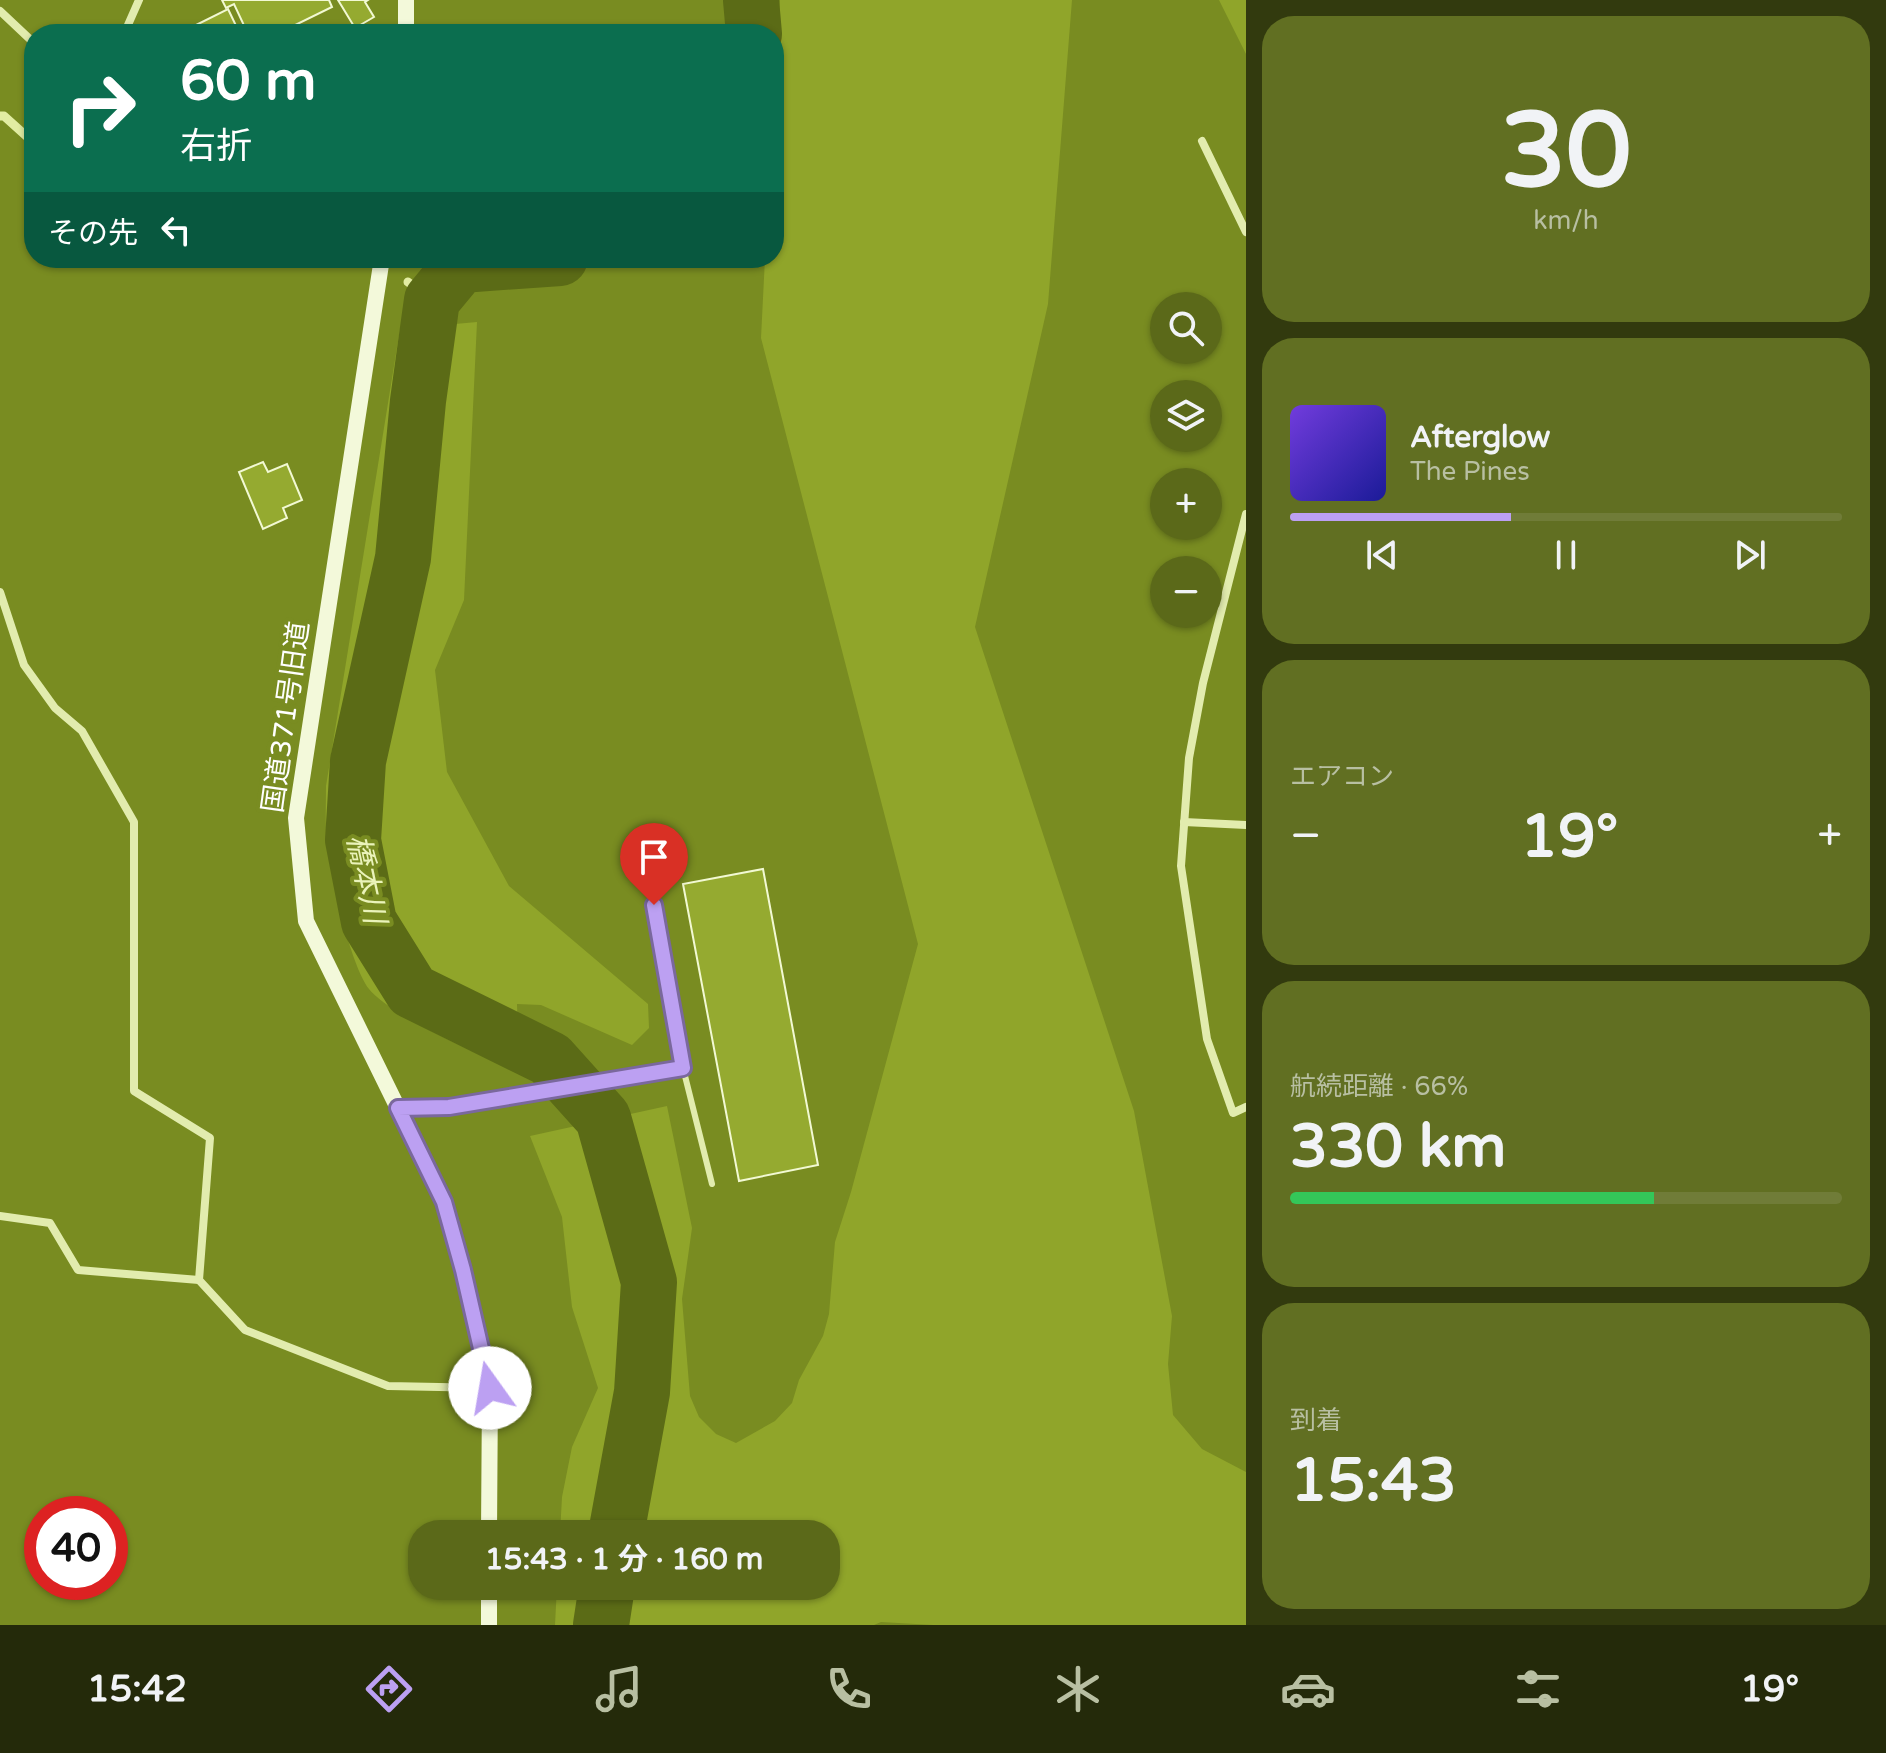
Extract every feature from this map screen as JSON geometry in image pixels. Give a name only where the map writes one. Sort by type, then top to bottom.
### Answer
[{"type":"street","points":[[128,24],[139,0]]},
{"type":"street","points":[[406,0],[406,24]]},
{"type":"street","points":[[0,11],[24,34]]},
{"type":"street","points":[[1202,141],[1246,232]]},
{"type":"street","name":"国道371号旧道","points":[[380,268],[296,818],[306,921],[444,1202],[463,1270],[490,1388],[489,1520]]},
{"type":"street","points":[[1246,514],[1203,683],[1189,758],[1181,866],[1207,1039],[1233,1113],[1246,1107]]},
{"type":"street","points":[[0,592],[24,665],[55,708],[82,731],[134,822],[134,1091],[210,1138],[199,1280]]},
{"type":"street","points":[[1184,822],[1246,825]]},
{"type":"street","points":[[0,1216],[50,1223],[78,1270],[199,1280],[245,1330],[388,1386],[490,1388]]},
{"type":"street","points":[[489,1600],[489,1625]]},
{"type":"lane","points":[[654,905],[683,1068],[712,1184]]},
{"type":"lane","points":[[398,1108],[449,1107],[683,1068]]},
{"type":"green space","points":[[780,0],[1072,0],[1048,304],[975,627],[1134,1111],[1172,1316],[1168,1364],[1173,1415],[1202,1449],[1246,1472],[1246,1625],[933,1625],[881,1622],[874,1625],[555,1625],[556,1600],[840,1600],[840,1520],[561,1520],[572,1447],[598,1388],[572,1307],[562,1217],[530,1136],[667,1106],[692,1228],[682,1299],[690,1396],[699,1417],[716,1434],[736,1443],[775,1421],[792,1403],[799,1380],[823,1336],[829,1314],[835,1242],[918,944],[761,338],[764,268],[784,268],[784,24],[779,24]]},
{"type":"green space","points":[[1219,0],[1246,0],[1246,54]]},
{"type":"green space","points":[[477,322],[464,600],[435,670],[447,772],[509,886],[648,1004],[649,1028],[632,1045],[541,1005],[517,1004],[519,1070],[416,1023],[369,989],[355,960],[342,918],[326,835],[326,786],[400,329]]},
{"type":"building","points":[[222,0],[329,0],[332,7],[297,24],[243,24],[234,4],[226,8]]},
{"type":"building","points":[[338,0],[368,0],[365,2],[374,17],[362,24],[353,24]]},
{"type":"building","points":[[228,9],[235,24],[198,24]]},
{"type":"building","points":[[263,462],[268,472],[287,464],[302,500],[283,508],[287,518],[263,529],[239,472]]},
{"type":"building","points":[[763,869],[818,1165],[739,1181],[683,884]]},
{"type":"waterway","name":"橋本川","points":[[751,0],[753,24]]},
{"type":"waterway","points":[[0,116],[24,134]]},
{"type":"waterway","name":"橋本川","points":[[459,268],[432,300],[418,401],[403,558],[358,761],[353,840],[369,922],[412,991],[550,1059],[603,1118],[649,1282],[642,1392],[619,1520]]},
{"type":"waterway","points":[[408,282],[432,300]]},
{"type":"waterway","name":"橋本川","points":[[601,1625],[605,1600]]},
{"type":"route","points":[[490,1388],[444,1202],[398,1108],[449,1107],[683,1068],[654,905]]}]
